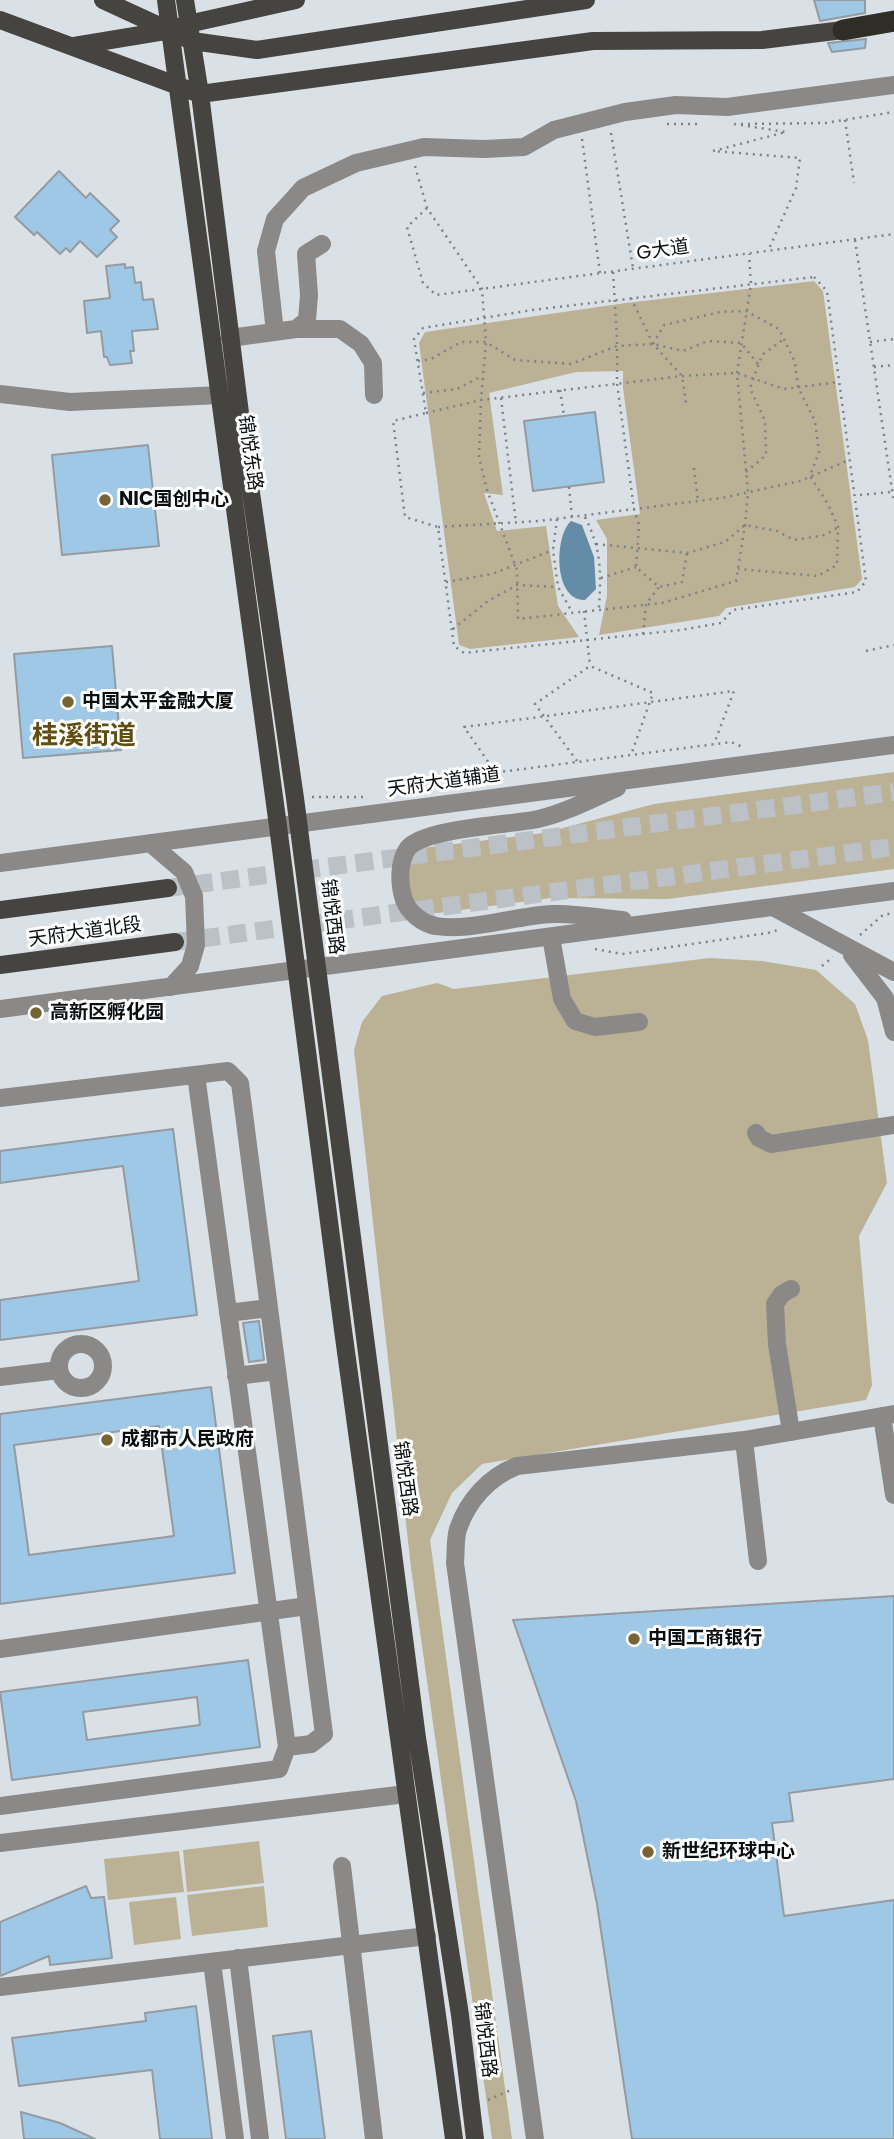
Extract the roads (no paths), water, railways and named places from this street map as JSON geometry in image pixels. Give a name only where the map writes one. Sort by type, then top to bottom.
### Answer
[{"type":"highway","points":[[843,30],[894,21]]},
{"type":"main road","points":[[103,0],[171,30]]},
{"type":"main road","name":"锦悦东路","points":[[166,0],[278,826]]},
{"type":"main road","name":"锦悦东路","points":[[185,0],[298,824]]},
{"type":"main road","points":[[190,32],[267,3],[296,0]]},
{"type":"main road","points":[[71,47],[171,30],[190,32],[257,50],[586,0]]},
{"type":"main road","points":[[0,20],[200,94],[593,41],[762,40],[843,30]]},
{"type":"main road","name":"锦悦西路","points":[[298,824],[415,1725],[458,2002],[475,2139]]},
{"type":"main road","points":[[278,826],[295,970],[454,2139]]},
{"type":"main road","name":"天府大道北段","points":[[0,910],[168,888]]},
{"type":"main road","name":"天府大道北段","points":[[0,965],[175,942]]},
{"type":"street","points":[[275,332],[266,251],[275,219],[303,188],[356,163],[424,147],[524,147],[554,130],[580,122],[676,105],[727,107],[894,85]]},
{"type":"street","points":[[275,332],[292,323],[300,313],[302,296],[298,256],[304,245],[321,240],[306,254],[309,295],[307,320],[296,329]]},
{"type":"street","points":[[230,338],[296,329],[340,329],[361,344],[373,363],[374,395]]},
{"type":"street","points":[[0,394],[69,401],[220,395]]},
{"type":"street","name":"天府大道辅道","points":[[0,863],[894,745]]},
{"type":"street","points":[[640,779],[540,819],[447,832],[424,839],[409,848],[401,867],[401,885],[405,902],[419,920],[436,926],[554,914],[658,922]]},
{"type":"street","points":[[150,843],[184,872],[194,896],[196,945],[190,966],[171,987]]},
{"type":"street","points":[[0,1009],[894,891]]},
{"type":"street","points":[[773,907],[894,972]]},
{"type":"street","points":[[551,937],[562,999],[575,1021],[595,1027],[639,1022]]},
{"type":"street","points":[[845,947],[885,998],[894,1032]]},
{"type":"street","points":[[0,1098],[228,1071],[240,1083],[324,1734],[311,1744],[287,1747]]},
{"type":"street","points":[[0,1806],[279,1769],[287,1747],[197,1075]]},
{"type":"street","points":[[756,1133],[759,1138],[771,1144],[894,1125]]},
{"type":"street","points":[[791,1432],[777,1344],[775,1304],[782,1294],[792,1289]]},
{"type":"street","points":[[228,1313],[269,1308]]},
{"type":"street","points":[[0,1377],[59,1370]]},
{"type":"street","points":[[236,1376],[277,1371]]},
{"type":"street","points":[[535,2139],[455,1563],[457,1530],[475,1496],[499,1473],[517,1466],[744,1440],[888,1415],[894,1495]]},
{"type":"street","points":[[744,1440],[758,1561]]},
{"type":"street","points":[[0,1649],[307,1606]]},
{"type":"street","points":[[0,1843],[406,1794]]},
{"type":"street","points":[[342,1866],[374,2139]]},
{"type":"street","points":[[0,1987],[427,1936]]},
{"type":"street","points":[[238,1958],[260,2139]]},
{"type":"street","points":[[212,1962],[234,2139]]},
{"type":"water","points":[[571,521],[582,525],[594,557],[596,589],[585,600],[575,598],[562,579],[562,540]]},
{"type":"tunnel","points":[[168,888],[894,792]]},
{"type":"tunnel","points":[[175,942],[894,847]]},
{"type":"place","name":"NIC国创中心","points":[[105,500]]},
{"type":"place","name":"中国太平金融大厦","points":[[68,702]]},
{"type":"place","name":"高新区孵化园","points":[[36,1013]]},
{"type":"place","name":"成都市人民政府","points":[[107,1440]]},
{"type":"place","name":"中国工商银行","points":[[634,1639]]},
{"type":"place","name":"新世纪环球中心","points":[[648,1852]]},
{"type":"district","name":"桂溪街道","points":[[84,737]]}]
